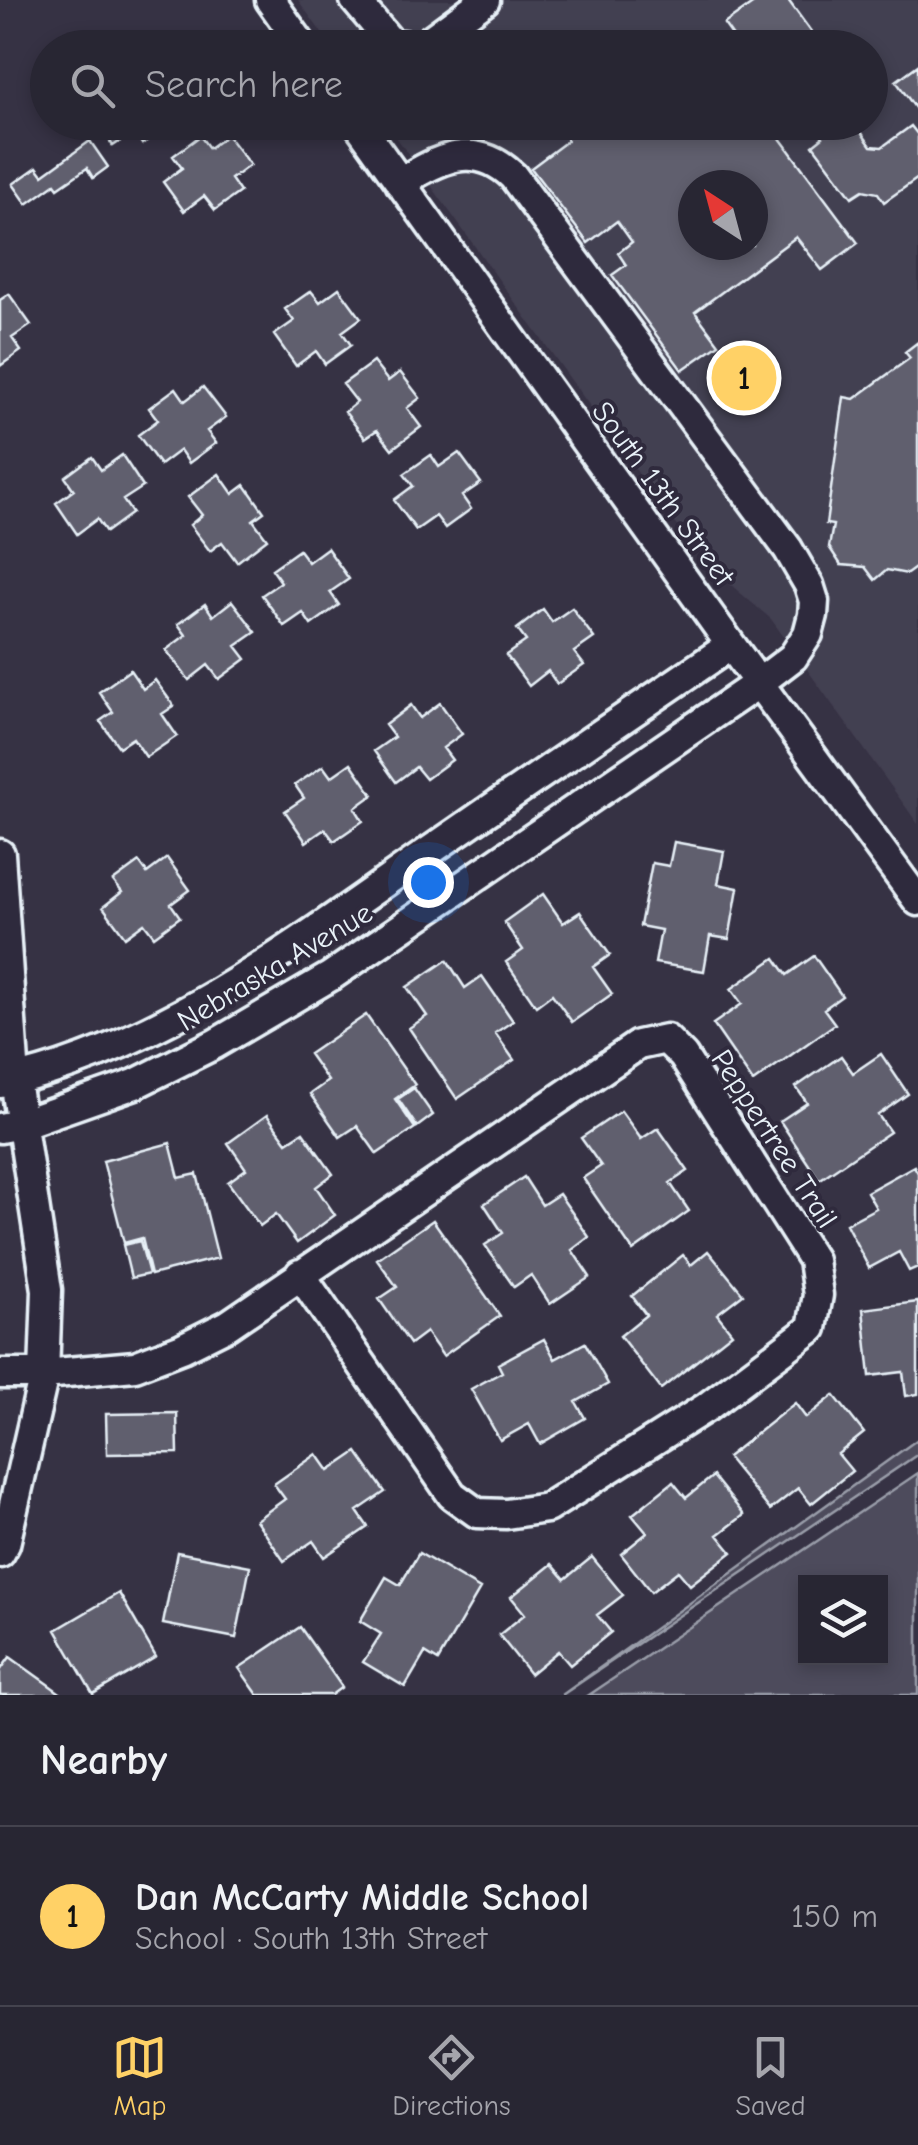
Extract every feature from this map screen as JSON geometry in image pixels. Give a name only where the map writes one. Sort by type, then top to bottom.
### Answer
[{"type":"street","points":[[270,0],[291,30]]},
{"type":"street","points":[[355,0],[380,30]]},
{"type":"street","points":[[439,30],[466,5]]},
{"type":"street","name":"South 13th Street","points":[[370,140],[918,901]]},
{"type":"street","name":"Nebraska Avenue","points":[[11,1126],[136,1084],[215,1044],[331,976],[759,683],[793,657],[808,634],[814,601],[788,549],[512,176],[498,162],[482,156],[451,158],[400,183]]},
{"type":"street","name":"Nebraska Avenue","points":[[8,1082],[116,1048],[195,1006],[306,937],[732,645]]},
{"type":"street","points":[[543,774],[569,812]]},
{"type":"street","points":[[0,854],[11,1126],[46,1290],[44,1374],[0,1553]]},
{"type":"street","points":[[306,937],[331,976]]},
{"type":"street","name":"Peppertree Trail","points":[[0,1374],[136,1366],[182,1348],[228,1324],[300,1274],[638,1045],[666,1039],[683,1056],[812,1260],[818,1296],[812,1328],[707,1407],[547,1508],[506,1514],[477,1513],[452,1494],[300,1274]]},
{"type":"shaded area","points":[[298,0],[918,0],[918,824],[771,619],[718,574],[666,512],[398,140],[888,140],[888,30],[320,30]]},
{"type":"shaded area","points":[[918,1439],[918,1454],[562,1695]]},
{"type":"shaded area","points":[[918,1473],[918,1695],[589,1695]]},
{"type":"building","points":[[758,0],[788,0],[810,30],[728,30],[724,24]]},
{"type":"building","points":[[918,65],[918,112],[896,81]]},
{"type":"building","points":[[911,126],[918,135],[918,178],[884,202],[878,193],[863,190],[852,197],[813,145],[819,140],[867,140],[871,146],[882,147]]},
{"type":"building","points":[[195,140],[203,140],[209,148],[220,140],[231,140],[250,165],[231,179],[240,192],[215,210],[204,196],[184,211],[163,182],[182,168],[173,156]]},
{"type":"building","points":[[567,140],[781,140],[858,243],[822,270],[796,237],[768,258],[768,170],[678,170],[678,260],[765,260],[695,312],[719,344],[682,370],[612,275],[626,265],[618,253],[632,242],[617,221],[588,243],[531,168]]},
{"type":"building","points":[[90,141],[108,167],[93,178],[87,168],[27,204],[13,184],[37,167],[43,175]]},
{"type":"building","points":[[339,288],[361,318],[342,332],[351,345],[325,364],[316,351],[296,366],[274,335],[294,321],[285,309],[311,291],[320,302]]},
{"type":"building","points":[[9,294],[31,325],[12,338],[21,351],[0,366],[0,300]]},
{"type":"building","points":[[918,342],[918,566],[907,574],[887,570],[875,580],[865,567],[841,565],[829,547],[833,525],[826,524],[844,397],[854,399],[910,358],[905,352]]},
{"type":"building","points":[[373,362],[388,381],[400,372],[420,398],[407,408],[421,427],[392,449],[377,430],[365,438],[345,412],[357,402],[343,384]]},
{"type":"building","points":[[203,387],[226,417],[207,431],[216,443],[189,463],[180,450],[160,465],[138,435],[158,420],[149,408],[176,388],[185,401]]},
{"type":"building","points":[[459,453],[481,483],[462,496],[471,509],[445,528],[436,516],[416,530],[394,500],[413,486],[404,474],[431,455],[439,467]]},
{"type":"building","points":[[122,455],[143,487],[123,500],[132,513],[106,532],[97,519],[77,534],[56,503],[74,490],[65,477],[92,457],[101,470]]},
{"type":"building","points":[[219,474],[233,494],[245,485],[264,512],[253,520],[267,539],[237,562],[222,542],[210,551],[190,525],[202,515],[188,497]]},
{"type":"building","points":[[327,548],[349,579],[330,592],[339,605],[311,625],[303,613],[284,626],[262,595],[281,582],[272,569],[299,550],[308,562]]},
{"type":"building","points":[[232,601],[256,632],[236,646],[246,659],[219,679],[208,665],[189,680],[166,650],[186,635],[178,624],[205,604],[213,616]]},
{"type":"building","points":[[572,608],[594,638],[574,652],[584,665],[557,684],[548,671],[529,686],[506,655],[526,641],[517,629],[543,609],[552,622]]},
{"type":"building","points":[[130,670],[143,689],[155,680],[174,706],[162,714],[177,736],[146,757],[133,738],[119,747],[100,721],[113,712],[99,692]]},
{"type":"building","points":[[440,703],[462,734],[443,748],[452,760],[426,779],[416,767],[396,782],[374,751],[394,737],[385,725],[411,705],[420,718]]},
{"type":"building","points":[[351,763],[373,795],[355,808],[363,821],[334,841],[325,829],[306,842],[285,811],[304,798],[295,785],[323,766],[331,777]]},
{"type":"building","points":[[674,842],[724,851],[718,884],[738,888],[729,939],[710,936],[704,971],[655,963],[661,930],[640,926],[652,863],[669,866]]},
{"type":"building","points":[[167,858],[190,890],[171,904],[180,917],[154,936],[144,923],[125,937],[103,907],[122,892],[113,881],[139,862],[147,873]]},
{"type":"building","points":[[543,894],[563,923],[580,912],[610,955],[593,967],[612,994],[572,1022],[552,994],[536,1006],[506,962],[523,950],[504,922]]},
{"type":"building","points":[[814,956],[842,996],[824,1009],[835,1024],[753,1082],[713,1024],[742,1004],[731,989],[775,958],[787,975]]},
{"type":"building","points":[[447,960],[465,988],[482,976],[513,1021],[495,1033],[514,1060],[457,1099],[409,1028],[427,1016],[407,987]]},
{"type":"building","points":[[366,1015],[415,1085],[395,1099],[415,1128],[377,1154],[357,1126],[340,1137],[310,1094],[328,1081],[309,1054]]},
{"type":"building","points":[[881,1054],[908,1094],[878,1115],[890,1132],[819,1180],[780,1121],[807,1103],[796,1087],[841,1056],[853,1073]]},
{"type":"building","points":[[414,1088],[433,1115],[417,1127],[398,1099]]},
{"type":"building","points":[[621,1111],[641,1139],[658,1128],[688,1171],[670,1183],[689,1211],[633,1251],[583,1178],[601,1166],[581,1138]]},
{"type":"building","points":[[267,1115],[287,1142],[303,1132],[333,1174],[316,1187],[335,1215],[297,1243],[276,1214],[260,1226],[228,1182],[246,1169],[228,1143]]},
{"type":"building","points":[[170,1143],[179,1178],[197,1174],[218,1258],[151,1275],[142,1238],[124,1243],[103,1161]]},
{"type":"building","points":[[914,1166],[918,1173],[918,1267],[909,1271],[899,1252],[869,1268],[846,1224],[876,1208],[867,1192]]},
{"type":"building","points":[[524,1177],[542,1205],[559,1194],[589,1237],[572,1250],[590,1277],[550,1304],[531,1275],[514,1287],[485,1245],[503,1233],[484,1204]]},
{"type":"building","points":[[433,1220],[500,1316],[443,1356],[426,1332],[410,1344],[379,1299],[397,1287],[377,1259]]},
{"type":"building","points":[[140,1241],[149,1274],[131,1278],[123,1245]]},
{"type":"building","points":[[708,1251],[743,1294],[717,1314],[732,1333],[661,1389],[620,1336],[646,1315],[632,1296],[683,1255],[691,1265]]},
{"type":"building","points":[[918,1302],[918,1394],[906,1396],[903,1372],[870,1376],[863,1309]]},
{"type":"building","points":[[544,1339],[555,1359],[585,1343],[608,1384],[576,1402],[585,1418],[540,1444],[529,1424],[500,1440],[471,1389],[502,1372],[498,1364]]},
{"type":"building","points":[[834,1395],[864,1433],[838,1454],[852,1471],[811,1504],[798,1488],[770,1510],[727,1457],[795,1403],[806,1418]]},
{"type":"building","points":[[177,1413],[178,1453],[107,1454],[106,1414]]},
{"type":"building","points":[[357,1452],[385,1492],[357,1511],[368,1527],[324,1557],[313,1541],[284,1561],[256,1520],[285,1499],[274,1484],[317,1454],[329,1471]]},
{"type":"building","points":[[713,1476],[744,1515],[718,1535],[732,1552],[690,1585],[678,1571],[651,1592],[621,1554],[647,1533],[632,1515],[673,1482],[686,1498]]},
{"type":"building","points":[[177,1552],[250,1566],[236,1638],[163,1624]]},
{"type":"building","points":[[419,1553],[480,1589],[438,1661],[425,1653],[405,1687],[363,1662],[381,1634],[360,1621],[386,1577],[400,1585]]},
{"type":"building","points":[[592,1557],[623,1595],[597,1615],[611,1632],[570,1665],[558,1651],[530,1674],[499,1635],[525,1614],[511,1597],[552,1564],[565,1579]]},
{"type":"building","points":[[119,1593],[156,1657],[93,1694],[56,1630]]},
{"type":"building","points":[[300,1627],[342,1687],[331,1695],[258,1695],[239,1668]]},
{"type":"building","points":[[10,1657],[63,1695],[0,1695],[0,1671]]},
{"type":"place","name":"Dan McCarty Middle School","points":[[744,378]]}]
